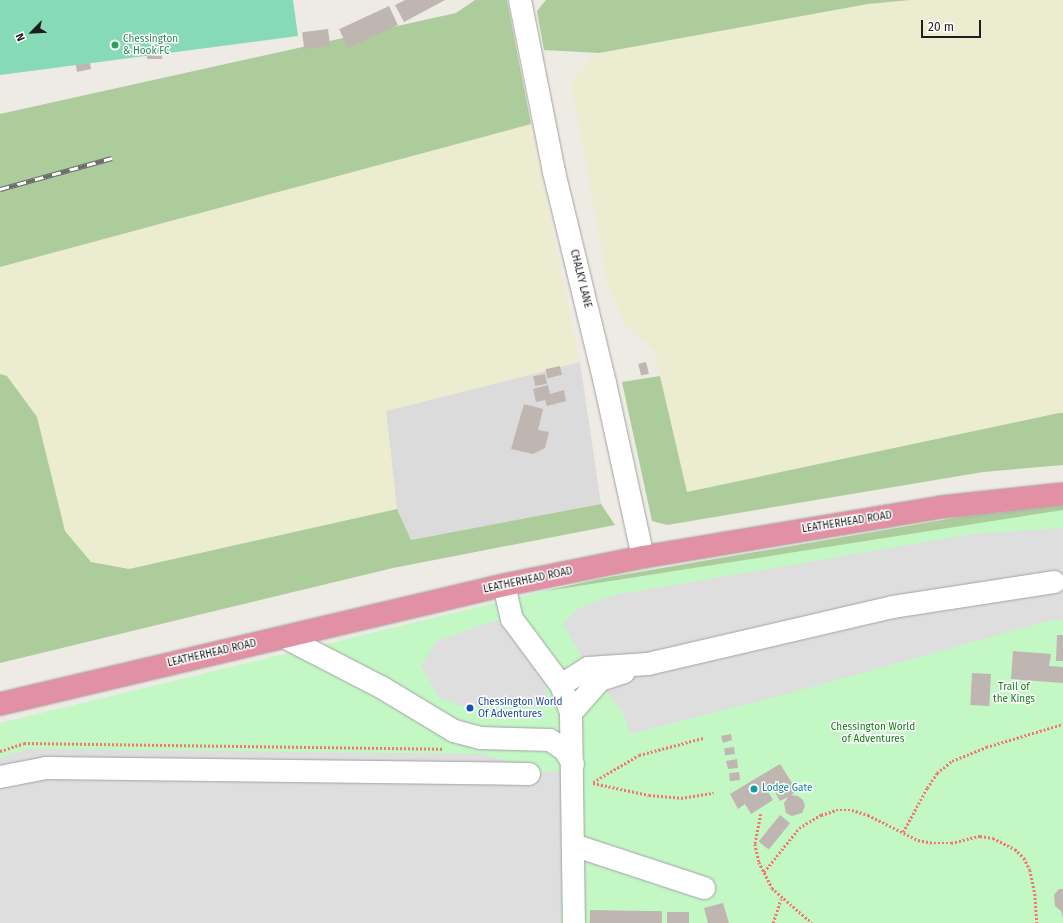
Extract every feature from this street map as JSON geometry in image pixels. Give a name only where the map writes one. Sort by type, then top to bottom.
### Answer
[{"type":"highway","name":"LEATHERHEAD ROAD","points":[[5,704],[504,585],[643,557],[942,507],[1063,494]]},
{"type":"street","name":"CHALKY LANE","points":[[520,0],[554,172],[605,382],[643,557]]},
{"type":"street","points":[[571,713],[600,680],[648,664],[893,607],[1054,582]]},
{"type":"street","points":[[504,585],[512,619],[561,685],[571,713],[573,764],[574,923]]},
{"type":"street","points":[[284,637],[381,687],[454,731],[480,738],[550,740],[565,750],[573,764]]},
{"type":"street","points":[[561,685],[588,668],[648,664]]},
{"type":"street","points":[[0,777],[46,768],[529,774]]},
{"type":"street","points":[[573,845],[704,888]]},
{"type":"path","points":[[903,832],[927,788],[938,773],[952,761],[986,747],[1063,724]]},
{"type":"path","points":[[592,782],[639,755],[703,738]]},
{"type":"path","points":[[764,872],[799,828],[820,815],[836,810],[852,810],[868,815],[903,832],[934,843],[951,843],[980,836],[993,838],[1015,849],[1024,858],[1030,870],[1035,894],[1037,923]]},
{"type":"path","points":[[761,814],[755,844],[764,872],[772,888],[781,898],[812,923]]},
{"type":"path","points":[[773,923],[781,898]]},
{"type":"shaded area","points":[[580,362],[601,504],[411,540],[397,509],[386,411]]},
{"type":"shaded area","points":[[1063,528],[1063,620],[1048,621],[797,691],[630,734],[624,714],[588,668],[563,623],[578,609],[610,596],[972,534]]},
{"type":"shaded area","points":[[498,620],[544,680],[549,707],[461,706],[438,697],[421,665],[437,641]]},
{"type":"shaded area","points":[[29,749],[483,754],[538,771],[563,772],[561,923],[0,923],[0,758]]},
{"type":"green space","name":"Chessington & Hook FC","points":[[0,0],[293,0],[298,36],[0,75]]},
{"type":"green space","points":[[475,0],[507,0],[531,124],[0,267],[0,114],[456,13]]},
{"type":"green space","points":[[546,0],[910,0],[868,4],[599,53],[544,50],[537,11]]},
{"type":"green space","points":[[910,0],[1063,0],[1063,413],[687,492],[654,350],[626,325],[608,285],[571,81],[598,51],[868,4]]},
{"type":"green space","points":[[531,124],[580,362],[386,411],[397,509],[129,569],[91,562],[65,531],[37,417],[7,376],[0,374],[0,267]]},
{"type":"green space","points":[[0,374],[7,376],[37,417],[65,531],[91,562],[129,569],[397,509],[411,540],[601,504],[615,525],[393,568],[0,663]]},
{"type":"green space","points":[[660,376],[687,492],[1059,413],[1063,413],[1063,465],[983,472],[667,525],[652,521],[622,382]]},
{"type":"green space","points":[[1063,506],[1063,528],[540,592],[604,578],[960,517]]},
{"type":"green space","name":"Chessington World of Adventures","points":[[1063,510],[1063,923],[0,923],[0,723],[540,592]]},
{"type":"building","points":[[405,0],[445,0],[404,22],[395,5]]},
{"type":"building","points":[[389,6],[398,25],[348,48],[339,29]]},
{"type":"building","points":[[328,29],[330,46],[304,49],[302,32]]},
{"type":"building","points":[[147,54],[162,54],[162,59],[147,59]]},
{"type":"building","points":[[90,63],[91,69],[77,72],[76,65]]},
{"type":"building","points":[[646,362],[649,374],[641,376],[638,364]]},
{"type":"building","points":[[560,366],[562,375],[547,378],[545,369]]},
{"type":"building","points":[[545,374],[547,384],[535,386],[533,376]]},
{"type":"building","points":[[548,385],[550,394],[564,390],[566,401],[547,406],[545,400],[536,402],[533,389]]},
{"type":"building","points":[[524,404],[543,409],[538,430],[549,432],[545,448],[533,454],[511,449]]},
{"type":"building","points":[[1057,635],[1063,635],[1063,661],[1056,661]]},
{"type":"building","points":[[1013,651],[1051,654],[1049,666],[1063,667],[1063,683],[1011,679]]},
{"type":"building","points":[[972,673],[991,674],[989,706],[970,705]]},
{"type":"building","points":[[731,734],[732,740],[723,743],[721,736]]},
{"type":"building","points":[[734,747],[735,754],[725,755],[724,748]]},
{"type":"building","points":[[737,759],[738,768],[728,769],[726,761]]},
{"type":"building","name":"Lodge Gate","points":[[780,764],[797,791],[791,795],[798,796],[803,800],[805,806],[802,813],[792,816],[786,813],[784,803],[788,797],[780,801],[772,787],[767,790],[773,800],[751,814],[745,804],[738,809],[730,794]]},
{"type":"building","points":[[739,772],[740,780],[730,781],[729,773]]},
{"type":"building","points":[[780,815],[790,823],[769,850],[759,841]]},
{"type":"building","points":[[1059,889],[1063,889],[1063,918],[1061,911],[1055,906],[1054,895]]},
{"type":"building","points":[[723,903],[729,923],[708,923],[704,908]]},
{"type":"building","points":[[590,910],[662,911],[662,923],[590,923]]},
{"type":"building","points":[[667,912],[689,912],[689,923],[667,923]]},
{"type":"railway","points":[[0,189],[112,158]]},
{"type":"place","name":"Chessington & Hook FC","points":[[115,45]]},
{"type":"place","name":"Chessington World Of Adventures","points":[[470,708]]},
{"type":"place","name":"Lodge Gate","points":[[754,789]]},
{"type":"park label","name":"Trail of the Kings","points":[[1014,692]]}]
